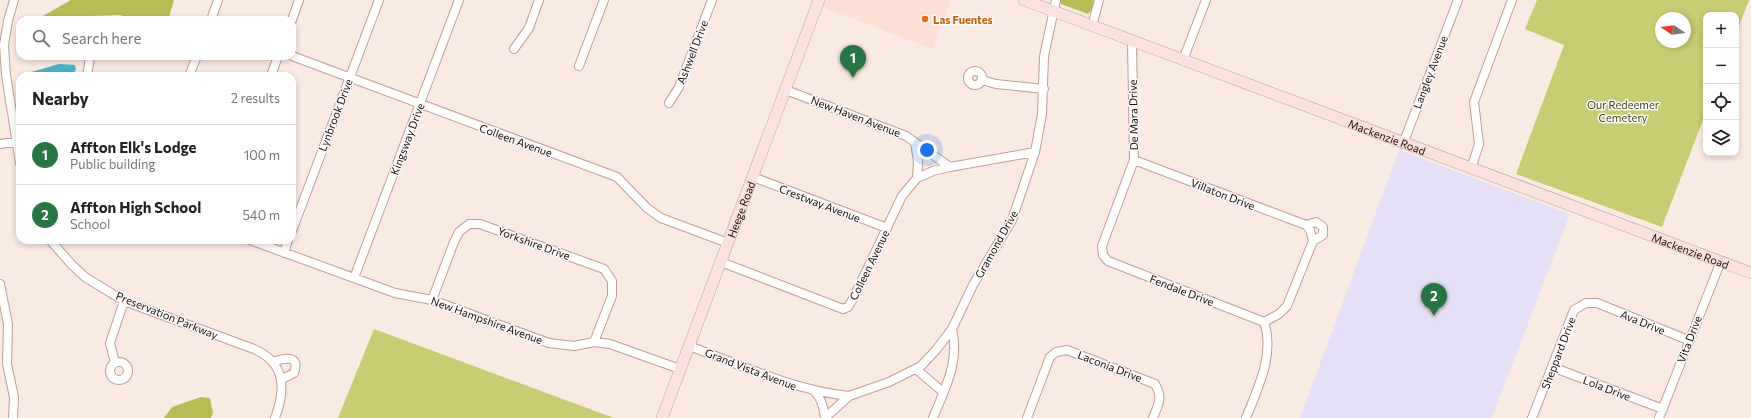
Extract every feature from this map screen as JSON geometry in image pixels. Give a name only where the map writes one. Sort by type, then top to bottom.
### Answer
[{"type":"main road","name":"Heege Road","points":[[662,418],[819,0]]},
{"type":"main road","name":"Mackenzie Road","points":[[1024,0],[1403,144],[1751,273]]},
{"type":"street","points":[[14,0],[8,21],[4,45],[6,75],[16,130]]},
{"type":"street","points":[[212,16],[218,0]]},
{"type":"street","points":[[293,16],[299,0]]},
{"type":"street","name":"Lynbrook Drive","points":[[296,219],[379,0]]},
{"type":"street","name":"Kingsway Drive","points":[[354,278],[459,0]]},
{"type":"street","points":[[514,49],[529,28],[539,0]]},
{"type":"street","points":[[579,66],[604,0]]},
{"type":"street","name":"Ashwell Drive","points":[[669,103],[679,87],[712,0]]},
{"type":"street","name":"Gramond Drive","points":[[825,418],[849,396],[888,382],[921,366],[936,350],[952,329],[973,285],[1012,220],[1035,152],[1042,114],[1044,56],[1056,0]]},
{"type":"street","points":[[1092,26],[1099,0]]},
{"type":"street","points":[[1183,60],[1206,0]]},
{"type":"street","name":"Langley Avenue","points":[[1403,144],[1458,0]]},
{"type":"street","points":[[1471,169],[1479,144],[1474,102],[1512,0]]},
{"type":"street","name":"De Mara Drive","points":[[1103,255],[1102,246],[1134,160],[1132,41]]},
{"type":"street","name":"Colleen Avenue","points":[[296,57],[617,177],[647,208],[661,218],[728,243]]},
{"type":"street","points":[[87,72],[89,60]]},
{"type":"street","points":[[191,72],[195,60]]},
{"type":"street","points":[[272,72],[277,60]]},
{"type":"street","points":[[982,80],[996,84],[1044,89]]},
{"type":"street","name":"New Haven Avenue","points":[[786,90],[906,136],[950,167]]},
{"type":"street","points":[[0,144],[16,141]]},
{"type":"street","points":[[915,142],[918,162],[917,178]]},
{"type":"street","points":[[950,167],[1035,152]]},
{"type":"street","name":"Villaton Drive","points":[[1134,160],[1308,228],[1316,222],[1323,227],[1323,235],[1313,241]]},
{"type":"street","name":"Colleen Avenue","points":[[721,262],[843,309],[848,307],[902,196],[917,178],[933,171],[950,167]]},
{"type":"street","name":"Crestway Avenue","points":[[753,177],[887,228]]},
{"type":"street","name":"Yorkshire Drive","points":[[432,300],[459,232],[469,224],[480,224],[604,269],[612,281],[612,296],[594,342]]},
{"type":"street","points":[[1246,418],[1268,352],[1267,334],[1264,322],[1279,314],[1288,306],[1313,241],[1308,228]]},
{"type":"street","name":"Preservation Parkway","points":[[54,244],[85,277],[124,301],[264,354],[273,362],[282,379],[282,398],[275,418]]},
{"type":"street","name":"New Hampshire Avenue","points":[[260,244],[395,293],[432,300],[549,343],[574,346],[594,342],[610,344],[680,369]]},
{"type":"street","points":[[284,253],[287,244]]},
{"type":"street","name":"Fendale Drive","points":[[1103,255],[1108,261],[1264,322]]},
{"type":"street","name":"Vita Drive","points":[[1659,418],[1688,340],[1721,261]]},
{"type":"street","points":[[0,284],[8,324],[9,335],[3,353],[15,401],[13,418]]},
{"type":"street","points":[[115,363],[110,343],[124,301]]},
{"type":"street","name":"Sheppard Drive","points":[[1532,418],[1574,310],[1586,303],[1597,303]]},
{"type":"street","name":"Ava Drive","points":[[1597,303],[1688,340]]},
{"type":"street","points":[[933,418],[950,375],[955,354],[955,341],[952,329]]},
{"type":"street","name":"Grand Vista Avenue","points":[[689,346],[802,388],[849,396]]},
{"type":"street","name":"Laconia Drive","points":[[1027,418],[1050,357],[1056,352],[1067,350],[1155,384],[1160,392],[1160,400],[1153,418]]},
{"type":"street","points":[[273,362],[284,357],[295,363],[296,368],[294,372],[282,379]]},
{"type":"street","name":"Lola Drive","points":[[1552,367],[1662,409]]},
{"type":"street","points":[[916,369],[943,392]]},
{"type":"street","points":[[814,391],[818,395],[824,408],[825,418]]},
{"type":"shaded area","points":[[71,0],[174,0],[169,16],[43,16]]},
{"type":"shaded area","points":[[825,0],[951,0],[933,49],[822,7]]},
{"type":"shaded area","points":[[1059,0],[1094,0],[1091,11],[1088,14],[1061,4]]},
{"type":"shaded area","points":[[1399,150],[1570,214],[1492,418],[1300,418]]},
{"type":"shaded area","points":[[201,397],[210,398],[213,413],[211,418],[164,418],[172,407]]},
{"type":"green space","name":"Our Redeemer Cemetery","points":[[1537,0],[1749,0],[1739,26],[1739,12],[1703,12],[1703,120],[1662,227],[1516,174],[1564,45],[1525,29]]},
{"type":"green space","points":[[374,329],[614,418],[338,418]]},
{"type":"water","points":[[59,64],[75,65],[76,69],[75,72],[31,72]]},
{"type":"place","name":"Las Fuentes","points":[[925,19]]},
{"type":"place","name":"Affton Elk's Lodge","points":[[853,78]]},
{"type":"place","name":"Affton High School","points":[[1434,316]]}]
